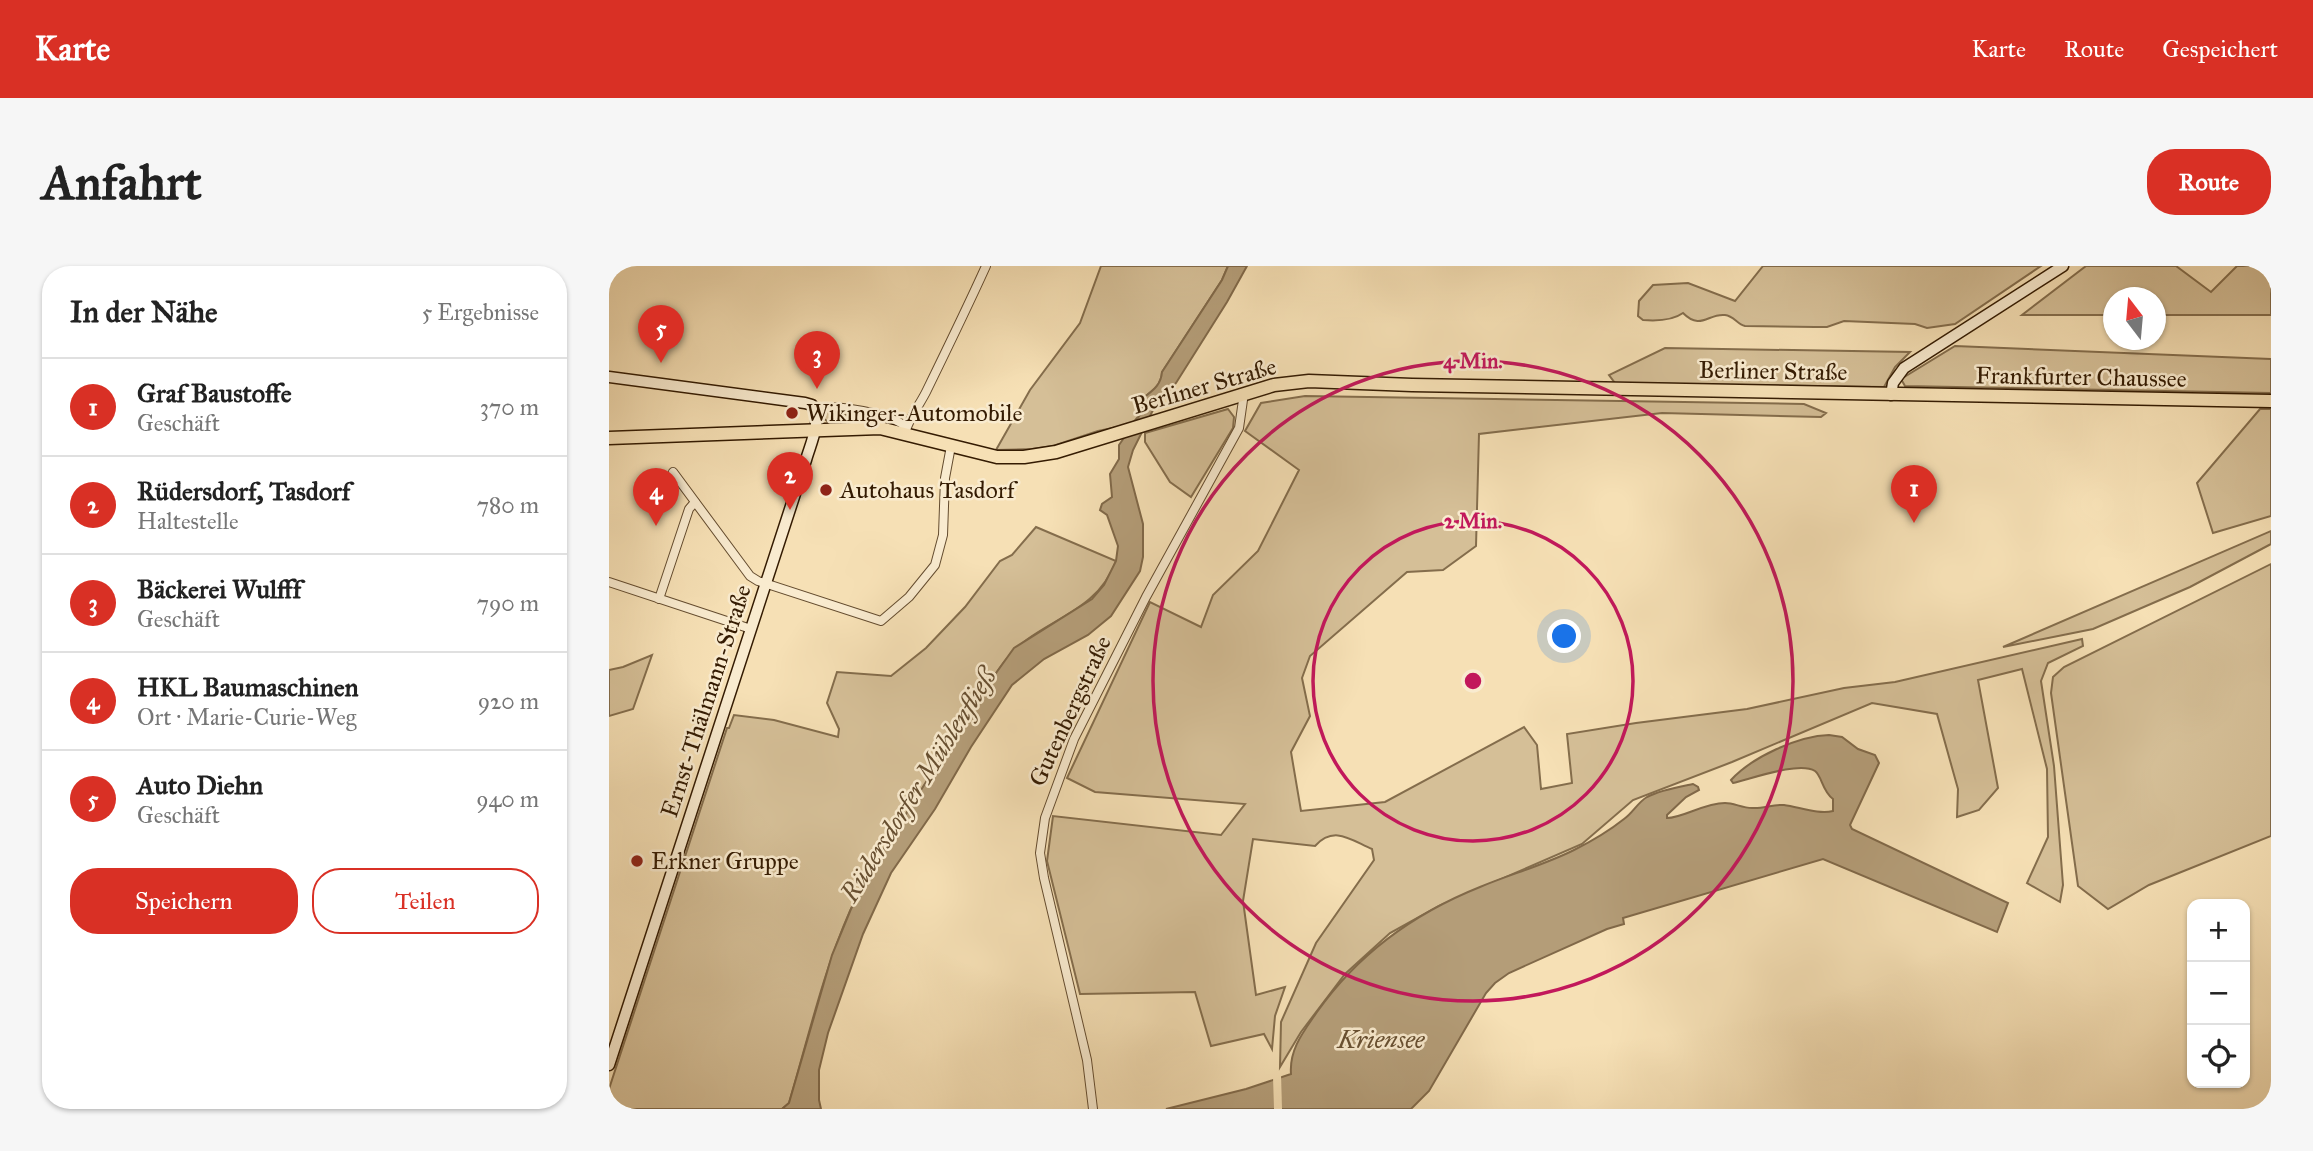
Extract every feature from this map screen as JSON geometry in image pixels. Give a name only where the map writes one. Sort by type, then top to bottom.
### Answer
[{"type":"main road","points":[[1891,395],[1893,383],[1904,368],[2063,266]]},
{"type":"main road","points":[[609,377],[792,401],[813,405],[816,409]]},
{"type":"main road","name":"Berliner Straße","points":[[609,438],[880,428],[906,430],[951,446],[997,457],[1024,457],[1056,452],[1274,385],[1309,381],[1425,386],[1891,395]]},
{"type":"main road","name":"Frankfurter Chaussee","points":[[1891,395],[2271,401]]},
{"type":"main road","name":"Ernst-Thälmann-Straße","points":[[609,1065],[815,430],[816,409]]},
{"type":"street","points":[[816,409],[832,407],[894,418],[906,430],[986,266]]},
{"type":"street","name":"Gutenbergstraße","points":[[1093,1109],[1087,1060],[1055,932],[1043,870],[1041,845],[1045,818],[1074,739],[1096,693],[1239,428],[1243,400],[1241,394]]},
{"type":"street","points":[[673,472],[751,576],[876,620],[884,620],[909,597],[935,565],[943,535],[945,478],[951,446]]},
{"type":"street","points":[[659,599],[689,509],[695,502]]},
{"type":"street","points":[[609,582],[751,629]]},
{"type":"shaded area","points":[[1101,266],[1228,266],[1222,280],[1162,372],[1158,385],[1142,399],[1142,412],[1132,424],[1098,431],[1053,446],[996,450],[1030,390],[1080,323]]},
{"type":"shaded area","points":[[1763,266],[2041,266],[1955,324],[1927,328],[1915,324],[1844,321],[1827,327],[1745,326],[1725,315],[1700,321],[1695,321],[1683,313],[1674,318],[1658,320],[1643,320],[1638,316],[1639,301],[1653,285],[1688,283],[1735,301]]},
{"type":"shaded area","points":[[2086,266],[2176,266],[2211,292],[2237,266],[2271,266],[2271,315],[2166,315],[2166,287],[2103,287],[2103,315],[2022,315]]},
{"type":"shaded area","points":[[1955,346],[2271,359],[2271,393],[1905,386],[1901,379]]},
{"type":"shaded area","points":[[1665,348],[1910,352],[1895,367],[1884,387],[1615,383],[1609,375]]},
{"type":"shaded area","points":[[1305,396],[1804,404],[1826,413],[1821,417],[1662,413],[1479,434],[1476,546],[1443,570],[1407,572],[1310,656],[1302,678],[1310,716],[1291,752],[1301,811],[1385,802],[1524,727],[1537,745],[1541,789],[1572,783],[1567,734],[1747,709],[1844,688],[1895,682],[2082,639],[2083,646],[2048,663],[2041,681],[2054,766],[2063,885],[2060,902],[2027,883],[2048,837],[2047,769],[2022,669],[1978,680],[1998,788],[1979,810],[1957,817],[1958,789],[1937,714],[1872,703],[1633,800],[1582,844],[1439,906],[1390,933],[1345,974],[1301,1032],[1280,1067],[1281,1022],[1316,943],[1374,860],[1372,849],[1343,836],[1329,836],[1315,846],[1253,839],[1243,901],[1256,995],[1285,987],[1275,1016],[1272,1049],[1264,1034],[1211,1046],[1195,992],[1080,994],[1047,861],[1053,816],[1221,835],[1245,804],[1095,792],[1067,778],[1150,602],[1201,627],[1213,595],[1258,551],[1299,470],[1245,431],[1261,403]]},
{"type":"shaded area","points":[[1228,409],[1234,417],[1233,428],[1191,497],[1170,482],[1145,442],[1145,433]]},
{"type":"shaded area","points":[[2260,409],[2271,409],[2271,516],[2213,533],[2197,483]]},
{"type":"shaded area","points":[[826,412],[885,420],[898,426],[875,422],[830,423],[824,419]]},
{"type":"shaded area","points":[[1036,527],[1116,561],[1094,595],[1080,607],[1032,636],[1004,662],[879,856],[850,911],[832,958],[789,1103],[782,1109],[609,1109],[609,1089],[727,728],[734,715],[774,720],[838,737],[839,729],[827,703],[837,672],[891,676],[926,648],[965,607],[1000,561],[1012,555]]},
{"type":"shaded area","points":[[2271,531],[2271,544],[2190,587],[2093,629],[2003,647]]},
{"type":"shaded area","points":[[2271,564],[2271,836],[2149,885],[2108,909],[2078,886],[2051,693],[2053,677],[2064,667]]},
{"type":"shaded area","points":[[652,655],[633,709],[609,716],[609,670]]},
{"type":"water","points":[[1228,266],[1247,266],[1176,383],[1155,406],[1133,450],[1128,467],[1143,524],[1143,557],[1140,571],[1111,616],[1088,635],[1044,659],[1012,685],[971,747],[935,809],[891,873],[863,934],[828,1033],[819,1070],[821,1109],[782,1109],[789,1103],[832,955],[851,909],[876,862],[981,694],[1014,648],[1092,599],[1104,585],[1116,561],[1118,546],[1107,515],[1100,510],[1102,504],[1112,497],[1110,474],[1119,459],[1119,445],[1142,412],[1142,399],[1158,385],[1162,372],[1222,280]]},
{"type":"water","name":"Kriensee","points":[[1829,735],[1842,737],[1858,749],[1875,755],[1879,763],[1850,825],[1852,829],[2008,903],[1997,932],[1823,859],[1623,918],[1624,924],[1509,973],[1486,993],[1429,1091],[1411,1109],[1166,1109],[1246,1089],[1291,1074],[1295,1048],[1317,1012],[1351,972],[1389,938],[1456,897],[1587,843],[1627,817],[1644,799],[1652,795],[1693,784],[1698,787],[1699,790],[1686,797],[1667,818],[1725,803],[1748,808],[1784,805],[1815,811],[1833,811],[1833,799],[1817,773],[1808,768],[1787,769],[1733,783],[1731,780],[1751,763],[1776,749],[1804,739]]},
{"type":"pier","points":[[1281,1074],[1282,1109],[1274,1109],[1273,1077]]},
{"type":"place","name":"Auto Diehn","points":[[661,363]]},
{"type":"place","name":"Bäckerei Wulfff","points":[[817,389]]},
{"type":"place","name":"Wikinger-Automobile","points":[[792,413]]},
{"type":"place","name":"Autohaus Tasdorf","points":[[826,490]]},
{"type":"place","name":"Rüdersdorf, Tasdorf","points":[[790,510]]},
{"type":"place","name":"Graf Baustoffe","points":[[1914,523]]},
{"type":"place","name":"HKL Baumaschinen","points":[[656,526]]},
{"type":"place","name":"Erkner Gruppe","points":[[637,861]]},
{"type":"water label","name":"Rüdersdorfer Mühlenfließ","points":[[918,785]]}]
